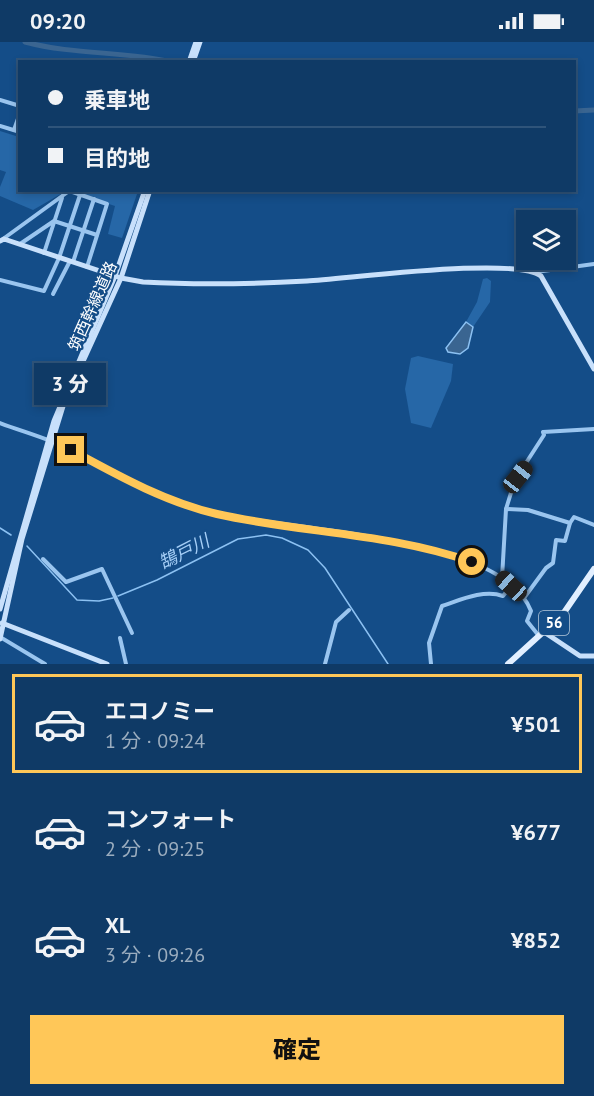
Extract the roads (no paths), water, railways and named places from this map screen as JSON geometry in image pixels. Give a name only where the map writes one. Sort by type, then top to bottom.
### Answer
[{"type":"main road","name":"56","points":[[508,664],[568,608],[594,569]]},
{"type":"street","points":[[192,60],[198,42]]},
{"type":"street","points":[[0,100],[18,105]]},
{"type":"street","points":[[14,130],[18,119]]},
{"type":"street","points":[[0,126],[18,131]]},
{"type":"street","points":[[1,239],[68,192]]},
{"type":"street","points":[[72,192],[107,204],[87,267]]},
{"type":"street","name":"筑西幹線道路","points":[[118,277],[144,192]]},
{"type":"street","name":"筑西幹線道路","points":[[0,609],[72,373],[118,277],[149,192]]},
{"type":"street","points":[[0,280],[44,291],[59,258],[80,195]]},
{"type":"street","points":[[44,253],[62,198]]},
{"type":"street","points":[[53,294],[71,262],[94,200]]},
{"type":"street","points":[[20,244],[54,221],[97,235]]},
{"type":"street","points":[[1,239],[118,277],[152,283],[286,282],[462,268],[536,272],[594,264]]},
{"type":"street","points":[[536,272],[541,276],[594,369]]},
{"type":"street","points":[[0,423],[50,441],[114,474],[201,509],[426,548],[483,566],[502,578],[524,598],[531,611],[527,621],[541,634],[580,656],[594,656]]},
{"type":"street","points":[[502,578],[506,509],[515,480],[544,435],[543,432],[594,429]]},
{"type":"street","name":"筑西幹線道路","points":[[0,638],[1,623],[22,539],[50,441]]},
{"type":"street","points":[[506,509],[528,510],[570,523]]},
{"type":"street","points":[[524,598],[546,568],[553,563],[556,540],[565,541],[574,517],[594,525]]},
{"type":"street","points":[[44,559],[66,582],[102,569],[132,633]]},
{"type":"street","points":[[430,664],[429,644],[442,606],[480,595],[494,593],[503,596],[511,586]]},
{"type":"street","points":[[325,664],[336,622],[350,610]]},
{"type":"street","points":[[1,623],[107,664]]},
{"type":"street","points":[[0,638],[45,664]]},
{"type":"street","points":[[120,638],[126,664]]},
{"type":"waterway","points":[[25,42],[62,49],[161,60]]},
{"type":"waterway","points":[[576,111],[594,110]]},
{"type":"waterway","name":"鵠戸川","points":[[0,528],[11,535]]},
{"type":"waterway","name":"鵠戸川","points":[[118,596],[157,580],[238,539],[266,535],[282,538],[308,550],[325,568],[388,664]]},
{"type":"waterway","name":"鵠戸川","points":[[27,546],[77,600],[99,601],[113,598]]}]
